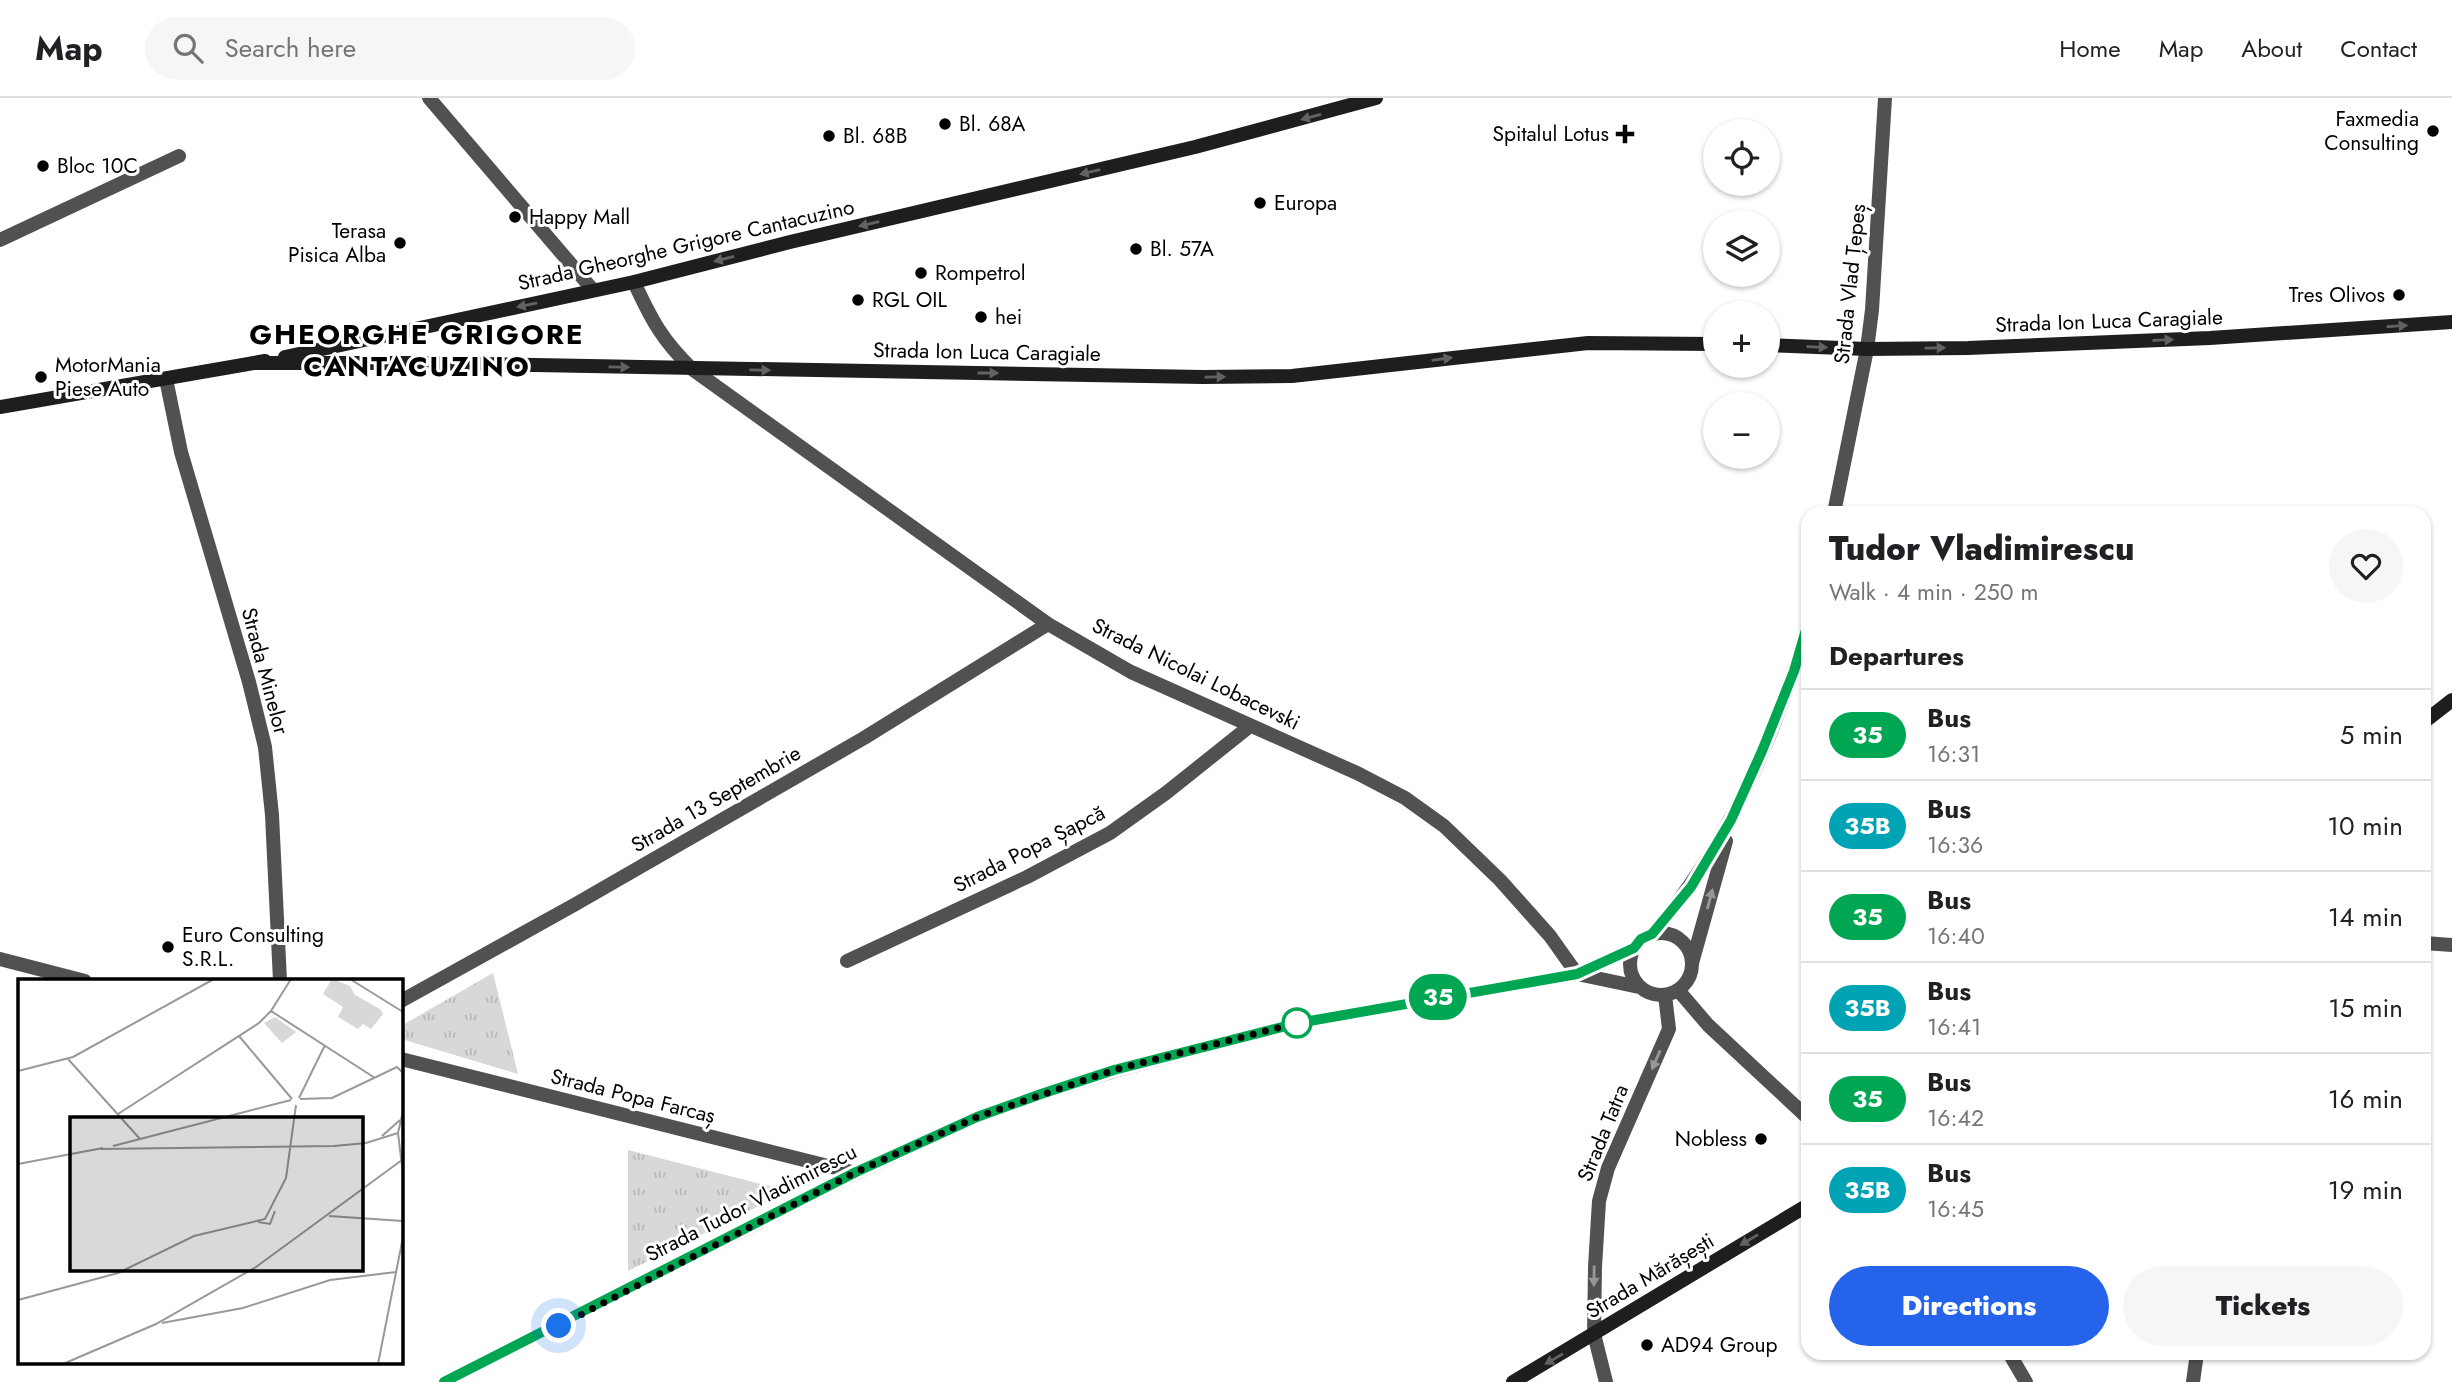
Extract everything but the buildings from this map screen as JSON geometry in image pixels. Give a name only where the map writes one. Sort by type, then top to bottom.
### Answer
[{"type":"main road","name":"Strada Gheorghe Grigore Cantacuzino","points":[[0,407],[257,363],[634,282],[790,242],[1195,147],[1376,98]]},
{"type":"main road","name":"Strada Ion Luca Caragiale","points":[[1780,345],[1867,349],[2210,338],[2452,321]]},
{"type":"main road","name":"Strada Ion Luca Caragiale","points":[[257,363],[1203,377],[1292,376],[1588,342],[1703,344]]},
{"type":"main road","points":[[2431,716],[2452,700]]},
{"type":"main road","name":"Strada Mărășești","points":[[1513,1382],[1801,1209]]},
{"type":"street","points":[[429,98],[593,290]]},
{"type":"street","name":"Strada Vlad Țepeș","points":[[1835,506],[1867,349],[1872,310],[1885,98]]},
{"type":"street","points":[[0,240],[179,156]]},
{"type":"street","name":"Strada Nicolai Lobacevski","points":[[634,282],[652,321],[670,347],[692,369],[1048,624],[1131,672],[1369,779],[1405,798],[1444,826],[1500,880],[1550,936],[1577,974]]},
{"type":"street","name":"Strada Minelor","points":[[166,379],[181,452],[249,682],[265,747],[272,815],[280,979]]},
{"type":"street","name":"Strada 13 Septembrie","points":[[402,1000],[864,738],[1048,624]]},
{"type":"street","points":[[1652,934],[1691,887],[1731,820],[1762,751],[1801,648]]},
{"type":"street","name":"Strada Popa Șapcă","points":[[847,961],[1027,877],[1110,832],[1166,793],[1250,726]]},
{"type":"street","points":[[1692,965],[1686,946],[1680,939],[1671,934],[1652,934],[1641,939],[1634,948],[1629,968],[1639,987],[1656,995],[1672,993],[1690,976],[1731,820]]},
{"type":"street","points":[[2431,944],[2452,945]]},
{"type":"street","name":"Strada Tudor Vladimirescu","points":[[444,1382],[856,1172],[977,1117],[1126,1067],[1298,1023],[1577,974],[1634,948]]},
{"type":"street","points":[[0,959],[77,979]]},
{"type":"street","name":"Strada Tudor Vladimirescu","points":[[1577,974],[1639,987]]},
{"type":"street","points":[[1672,993],[1801,1111]]},
{"type":"street","name":"Strada Tatra","points":[[1606,1382],[1594,1334],[1599,1201],[1608,1168],[1668,1029],[1672,993]]},
{"type":"street","name":"Strada Popa Farcaș","points":[[402,1059],[856,1172]]},
{"type":"street","points":[[2013,1360],[2026,1382]]},
{"type":"street","points":[[2193,1382],[2196,1360]]},
{"type":"green space","points":[[493,973],[518,1074],[402,1039],[402,1025]]},
{"type":"green space","points":[[628,1150],[789,1191],[628,1271]]},
{"type":"bus line","name":"35","points":[[444,1382],[856,1172],[977,1117],[1114,1070],[1215,1043],[1298,1023],[1577,974],[1634,948],[1641,939],[1652,934],[1691,887],[1731,820],[1762,751],[1801,647]]},
{"type":"place","name":"Bl. 68A","points":[[945,124]]},
{"type":"place","name":"Faxmedia Consulting","points":[[2433,131]]},
{"type":"place","name":"Spitalul Lotus","points":[[1625,134]]},
{"type":"place","name":"Bl. 68B","points":[[829,136]]},
{"type":"place","name":"Bloc 10C","points":[[43,166]]},
{"type":"place","name":"Europa","points":[[1260,203]]},
{"type":"place","name":"Happy Mall","points":[[515,217]]},
{"type":"place","name":"Terasa Pisica Alba","points":[[400,243]]},
{"type":"place","name":"Bl. 57A","points":[[1136,249]]},
{"type":"place","name":"Rompetrol","points":[[921,273]]},
{"type":"place","name":"Tres Olivos","points":[[2399,295]]},
{"type":"place","name":"RGL OIL","points":[[858,300]]},
{"type":"place","name":"hei","points":[[981,317]]},
{"type":"place","name":"MotorMania Piese Auto","points":[[41,377]]},
{"type":"place","name":"Euro Consulting S.R.L.","points":[[168,947]]},
{"type":"place","name":"Nobless","points":[[1761,1139]]},
{"type":"place","name":"AD94 Group","points":[[1647,1345]]},
{"type":"district","name":"GHEORGHE GRIGORE CANTACUZINO","points":[[417,350]]},
{"type":"route","points":[[559,1326],[856,1172],[977,1117],[1114,1070],[1297,1023]]}]
